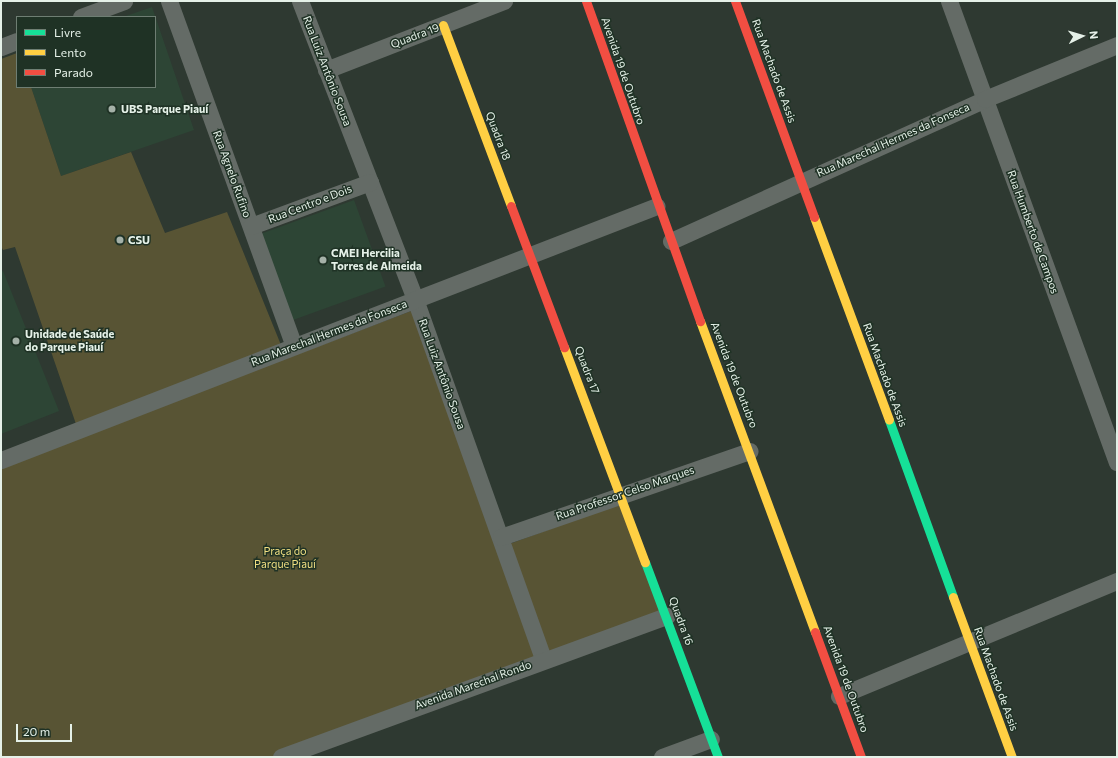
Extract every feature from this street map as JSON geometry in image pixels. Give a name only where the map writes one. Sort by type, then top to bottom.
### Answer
[{"type":"street","points":[[84,16],[124,1]]},
{"type":"street","name":"Rua Agnelo Rufino","points":[[170,1],[294,346]]},
{"type":"street","name":"Rua Luiz Antônio Sousa","points":[[300,1],[416,300],[543,659]]},
{"type":"street","name":"Quadra 19","points":[[326,70],[504,1]]},
{"type":"street","name":"Avenida 19 de Outubro","points":[[586,1],[657,206],[750,451],[861,757]]},
{"type":"street","name":"Rua Machado de Assis","points":[[736,1],[1012,757]]},
{"type":"street","name":"Rua Humberto de Campos","points":[[949,1],[1117,462]]},
{"type":"street","name":"Quadra 18","points":[[443,25],[531,256]]},
{"type":"street","points":[[1,47],[16,41]]},
{"type":"street","name":"Rua Marechal Hermes da Fonseca","points":[[671,241],[985,99],[1117,45]]},
{"type":"street","name":"Rua Centro e Dois","points":[[251,226],[370,182]]},
{"type":"street","name":"Rua Marechal Hermes da Fonseca","points":[[1,460],[657,206]]},
{"type":"street","name":"Quadra 17","points":[[531,256],[621,494]]},
{"type":"street","name":"Rua Professor Celso Marques","points":[[501,537],[621,494],[750,451]]},
{"type":"street","name":"Quadra 16","points":[[621,494],[718,757]]},
{"type":"street","points":[[839,696],[1117,581]]},
{"type":"street","name":"Avenida Marechal Rondo","points":[[281,757],[305,752],[543,659],[667,616]]},
{"type":"street","points":[[662,757],[711,739]]},
{"type":"shaded area","name":"UBS Parque Piauí","points":[[152,7],[155,16],[126,16]]},
{"type":"shaded area","name":"UBS Parque Piauí","points":[[156,19],[194,130],[61,176],[31,88],[156,88]]},
{"type":"shaded area","name":"CMEI Hercilia Torres de Almeida","points":[[354,200],[385,286],[292,320],[261,234]]},
{"type":"shaded area","name":"Unidade de Saúde do Parque Piauí","points":[[3,271],[59,411],[1,434],[1,272]]},
{"type":"green space","name":"CSU","points":[[16,53],[16,88],[31,88],[61,176],[131,152],[165,233],[227,212],[281,345],[76,424],[15,247],[3,250],[1,246],[1,59]]},
{"type":"green space","name":"Praça do Parque Piauí","points":[[419,308],[504,546],[624,502],[663,616],[289,757],[1,757],[1,467]]},
{"type":"traffic: fast","points":[[889,420],[953,597]]},
{"type":"traffic: fast","points":[[645,562],[718,757]]},
{"type":"traffic: slow","points":[[443,25],[511,206]]},
{"type":"traffic: slow","points":[[814,217],[889,420]]},
{"type":"traffic: slow","points":[[700,321],[815,632]]},
{"type":"traffic: slow","points":[[564,347],[645,562]]},
{"type":"traffic: slow","points":[[953,597],[1012,757]]},
{"type":"traffic: jam","points":[[586,1],[700,321]]},
{"type":"traffic: jam","points":[[735,1],[814,217]]},
{"type":"traffic: jam","points":[[511,206],[564,347]]},
{"type":"traffic: jam","points":[[815,632],[861,757]]},
{"type":"place","name":"UBS Parque Piauí","points":[[112,109]]},
{"type":"place","name":"CSU","points":[[120,240]]},
{"type":"place","name":"CMEI Hercilia Torres de Almeida","points":[[323,260]]},
{"type":"place","name":"Unidade de Saúde do Parque Piauí","points":[[16,341]]}]
